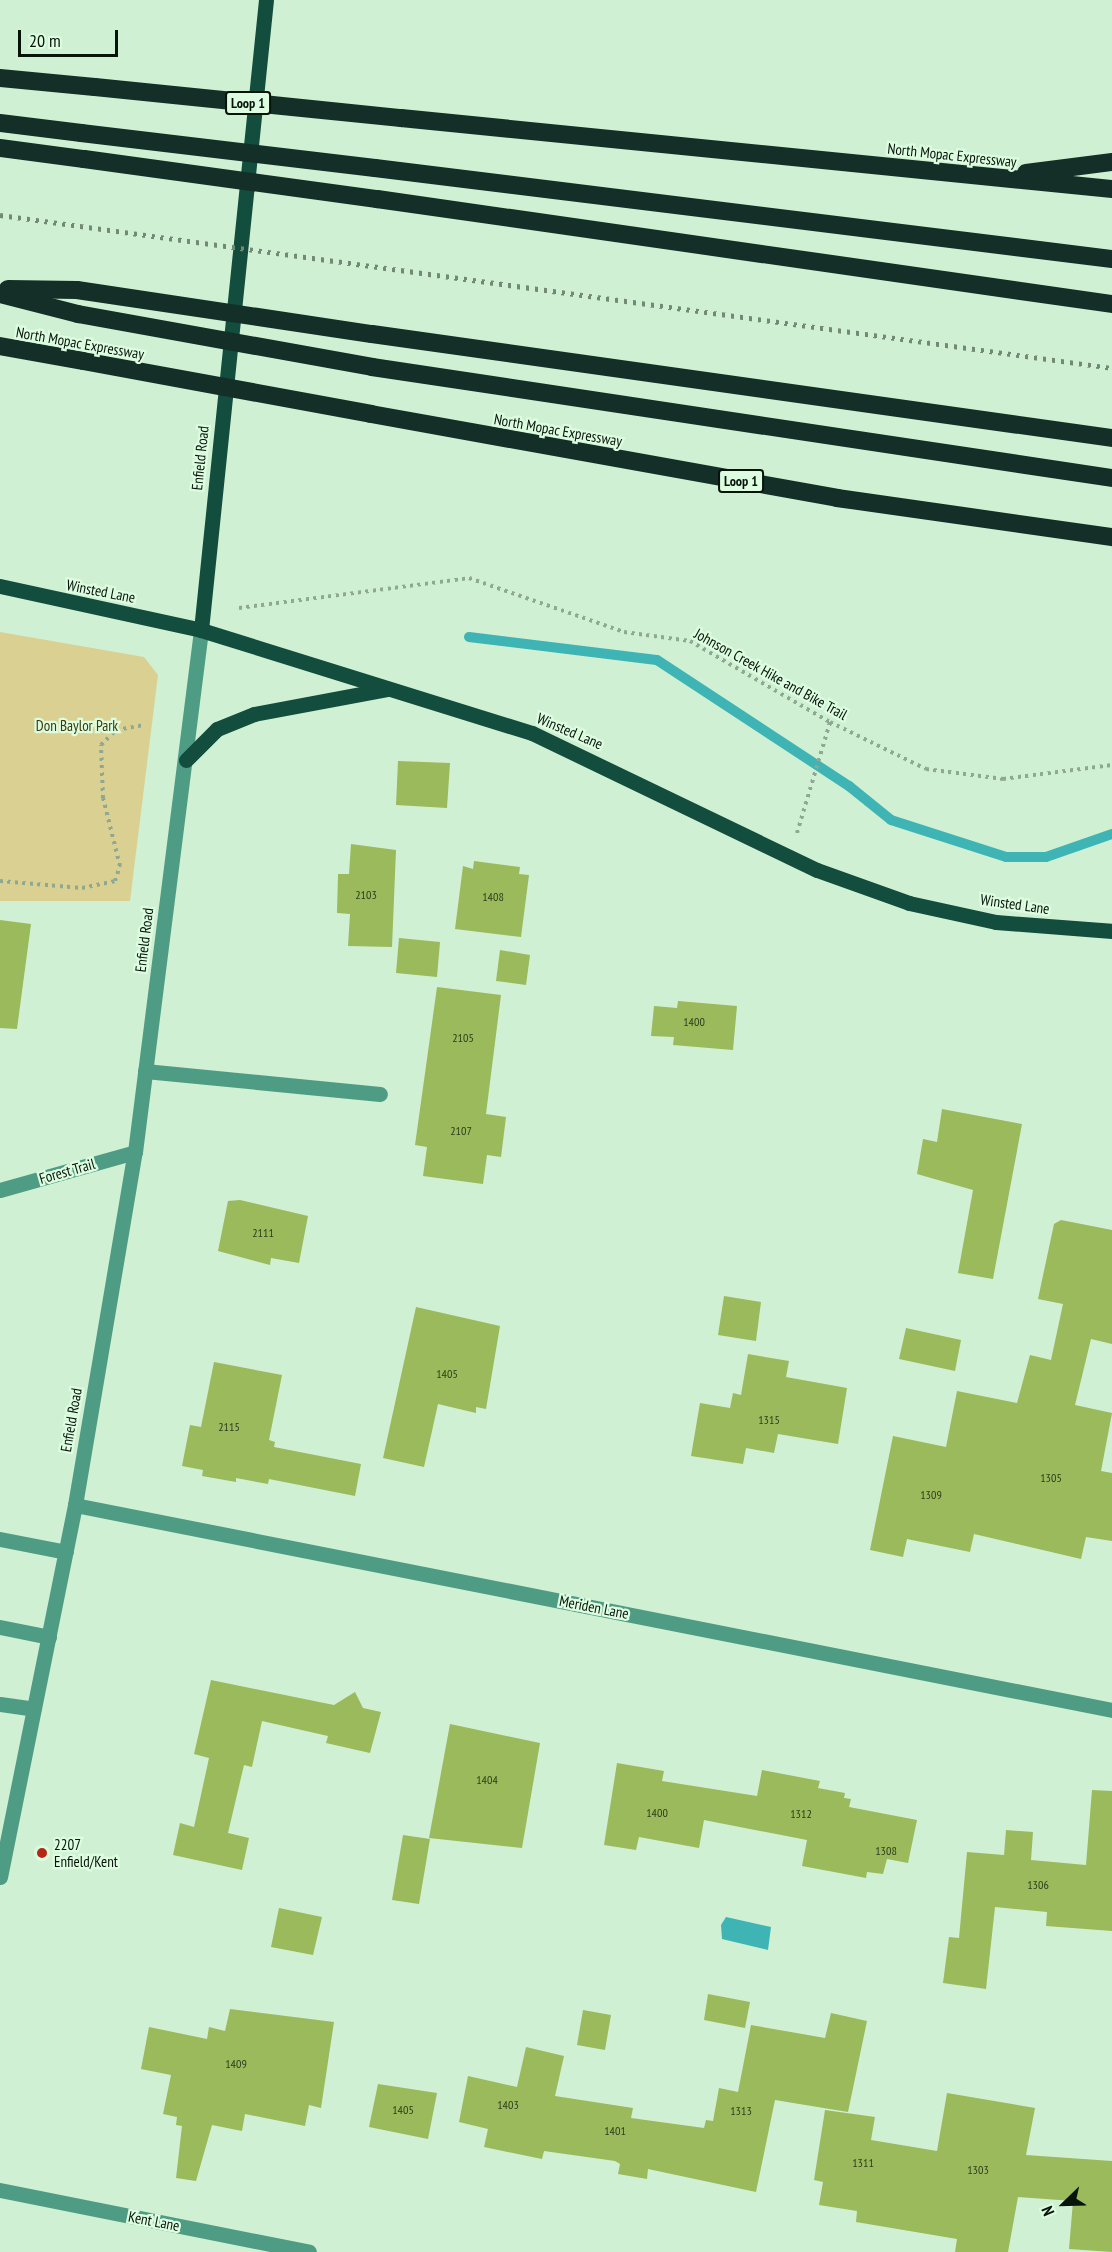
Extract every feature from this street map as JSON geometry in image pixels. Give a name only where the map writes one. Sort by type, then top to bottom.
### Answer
[{"type":"highway","name":"North Mopac Expressway","points":[[0,78],[1112,189]]},
{"type":"highway","points":[[0,123],[1112,259]]},
{"type":"highway","points":[[0,148],[377,199],[1112,304]]},
{"type":"highway","points":[[994,177],[1112,162]]},
{"type":"highway","points":[[0,289],[77,290],[1112,438]]},
{"type":"highway","points":[[0,294],[78,314],[372,367],[1112,478]]},
{"type":"highway","name":"North Mopac Expressway","points":[[0,346],[837,498],[1112,537]]},
{"type":"main road","name":"Enfield Road","points":[[201,630],[266,0]]},
{"type":"main road","name":"Winsted Lane","points":[[0,586],[201,630],[531,733],[790,856],[909,903],[996,922],[1112,931]]},
{"type":"main road","points":[[186,760],[217,729],[254,714],[390,689]]},
{"type":"street","name":"Enfield Road","points":[[0,1877],[5,1827],[34,1709],[75,1505],[135,1152],[201,630]]},
{"type":"street","points":[[145,1071],[380,1094]]},
{"type":"street","name":"Forest Trail","points":[[0,1190],[135,1152]]},
{"type":"street","name":"Meriden Lane","points":[[75,1505],[1112,1710]]},
{"type":"street","points":[[0,1539],[66,1552]]},
{"type":"street","points":[[0,1627],[49,1637]]},
{"type":"street","points":[[0,1704],[34,1709]]},
{"type":"street","name":"Kent Lane","points":[[0,2190],[309,2252]]},
{"type":"path","name":"Johnson Creek Hike and Bike Trail","points":[[238,608],[469,578],[624,632],[690,641],[830,722],[926,769],[1004,779],[1112,765]]},
{"type":"path","points":[[790,856],[830,722]]},
{"type":"path","points":[[0,880],[82,888],[115,881],[120,866],[103,798],[101,745],[116,730],[144,725]]},
{"type":"green space","name":"Don Baylor Park","points":[[0,632],[144,657],[158,675],[130,901],[0,901]]},
{"type":"water","points":[[726,1917],[771,1927],[768,1950],[722,1939],[721,1925]]},
{"type":"building","points":[[398,761],[450,763],[447,808],[396,805]]},
{"type":"building","points":[[351,844],[396,850],[392,947],[348,946],[350,914],[337,913],[338,874],[349,874]]},
{"type":"building","points":[[474,861],[520,867],[519,874],[529,875],[521,937],[455,929],[463,866],[473,869]]},
{"type":"building","points":[[0,920],[31,924],[17,1029],[0,1028]]},
{"type":"building","points":[[399,938],[440,942],[437,977],[396,973]]},
{"type":"building","points":[[500,950],[530,955],[526,985],[496,981]]},
{"type":"building","points":[[437,987],[501,995],[486,1114],[506,1117],[501,1157],[487,1155],[483,1184],[423,1176],[427,1147],[415,1145]]},
{"type":"building","points":[[678,1001],[737,1006],[733,1050],[673,1045],[674,1037],[651,1036],[654,1006],[677,1008]]},
{"type":"building","points":[[942,1109],[1022,1124],[993,1279],[958,1273],[973,1190],[917,1174],[923,1139],[937,1142]]},
{"type":"building","points":[[240,1200],[308,1216],[299,1263],[271,1258],[270,1265],[218,1251],[228,1201]]},
{"type":"building","points":[[1061,1220],[1112,1230],[1112,1344],[1091,1339],[1075,1405],[1112,1413],[1101,1471],[1112,1473],[1112,1541],[1086,1537],[1081,1559],[974,1534],[970,1552],[907,1539],[903,1557],[870,1550],[893,1436],[946,1447],[957,1391],[1017,1403],[1030,1355],[1051,1360],[1063,1304],[1038,1299],[1054,1224]]},
{"type":"building","points":[[724,1296],[761,1302],[756,1341],[718,1335]]},
{"type":"building","points":[[416,1307],[500,1326],[486,1409],[476,1407],[476,1413],[438,1404],[424,1467],[383,1458]]},
{"type":"building","points":[[906,1328],[961,1340],[955,1371],[899,1359]]},
{"type":"building","points":[[748,1354],[789,1361],[786,1377],[847,1388],[838,1444],[778,1434],[774,1453],[746,1448],[743,1464],[691,1456],[700,1403],[730,1408],[733,1393],[741,1395]]},
{"type":"building","points":[[214,1362],[282,1375],[269,1440],[275,1442],[274,1447],[361,1464],[355,1496],[269,1479],[268,1484],[236,1478],[236,1482],[202,1476],[203,1470],[182,1466],[190,1425],[201,1427]]},
{"type":"building","points":[[211,1680],[334,1705],[355,1692],[363,1708],[381,1712],[370,1753],[326,1743],[328,1736],[262,1721],[252,1767],[244,1765],[228,1833],[249,1838],[242,1870],[173,1855],[180,1823],[194,1827],[209,1758],[194,1754]]},
{"type":"building","points":[[450,1724],[540,1743],[522,1848],[429,1838]]},
{"type":"building","points":[[617,1763],[664,1771],[662,1781],[757,1796],[762,1770],[820,1781],[818,1788],[845,1793],[844,1798],[851,1799],[849,1807],[917,1820],[908,1863],[887,1859],[883,1874],[867,1872],[866,1878],[802,1866],[807,1840],[704,1820],[699,1848],[639,1837],[636,1850],[604,1845]]},
{"type":"building","points":[[1092,1790],[1112,1791],[1112,1931],[1046,1926],[1047,1912],[995,1907],[986,1989],[943,1983],[949,1937],[959,1938],[967,1852],[1004,1855],[1006,1830],[1033,1832],[1031,1860],[1086,1865]]},
{"type":"building","points":[[403,1835],[430,1839],[419,1904],[392,1900]]},
{"type":"building","points":[[279,1908],[322,1917],[313,1955],[271,1947]]},
{"type":"building","points":[[708,1994],[750,2002],[745,2028],[704,2020]]},
{"type":"building","points":[[230,2009],[334,2022],[321,2108],[309,2105],[305,2126],[245,2114],[242,2131],[212,2125],[196,2181],[176,2178],[182,2126],[176,2125],[177,2117],[163,2114],[171,2075],[141,2069],[149,2027],[207,2039],[209,2027],[225,2031]]},
{"type":"building","points":[[583,2010],[611,2015],[605,2050],[577,2045]]},
{"type":"building","points":[[831,2013],[867,2021],[848,2112],[775,2100],[756,2192],[648,2169],[647,2179],[618,2174],[620,2164],[615,2161],[544,2151],[542,2159],[484,2147],[488,2129],[459,2122],[468,2076],[517,2087],[526,2047],[564,2056],[555,2096],[633,2108],[631,2118],[704,2128],[706,2120],[713,2121],[719,2088],[738,2092],[751,2025],[825,2038]]},
{"type":"building","points":[[378,2084],[437,2093],[428,2139],[369,2127]]},
{"type":"building","points":[[947,2093],[1035,2108],[1026,2155],[1112,2161],[1112,2252],[1069,2249],[1073,2201],[1018,2197],[1008,2252],[955,2252],[957,2239],[856,2222],[857,2211],[819,2205],[823,2182],[814,2180],[825,2110],[875,2117],[871,2140],[937,2151]]},
{"type":"waterway","points":[[469,637],[657,660],[849,786],[891,820],[1006,857],[1046,857],[1112,834]]},
{"type":"railway","points":[[0,215],[1112,368]]},
{"type":"place","name":"2207 Enfield/Kent","points":[[42,1853]]}]
